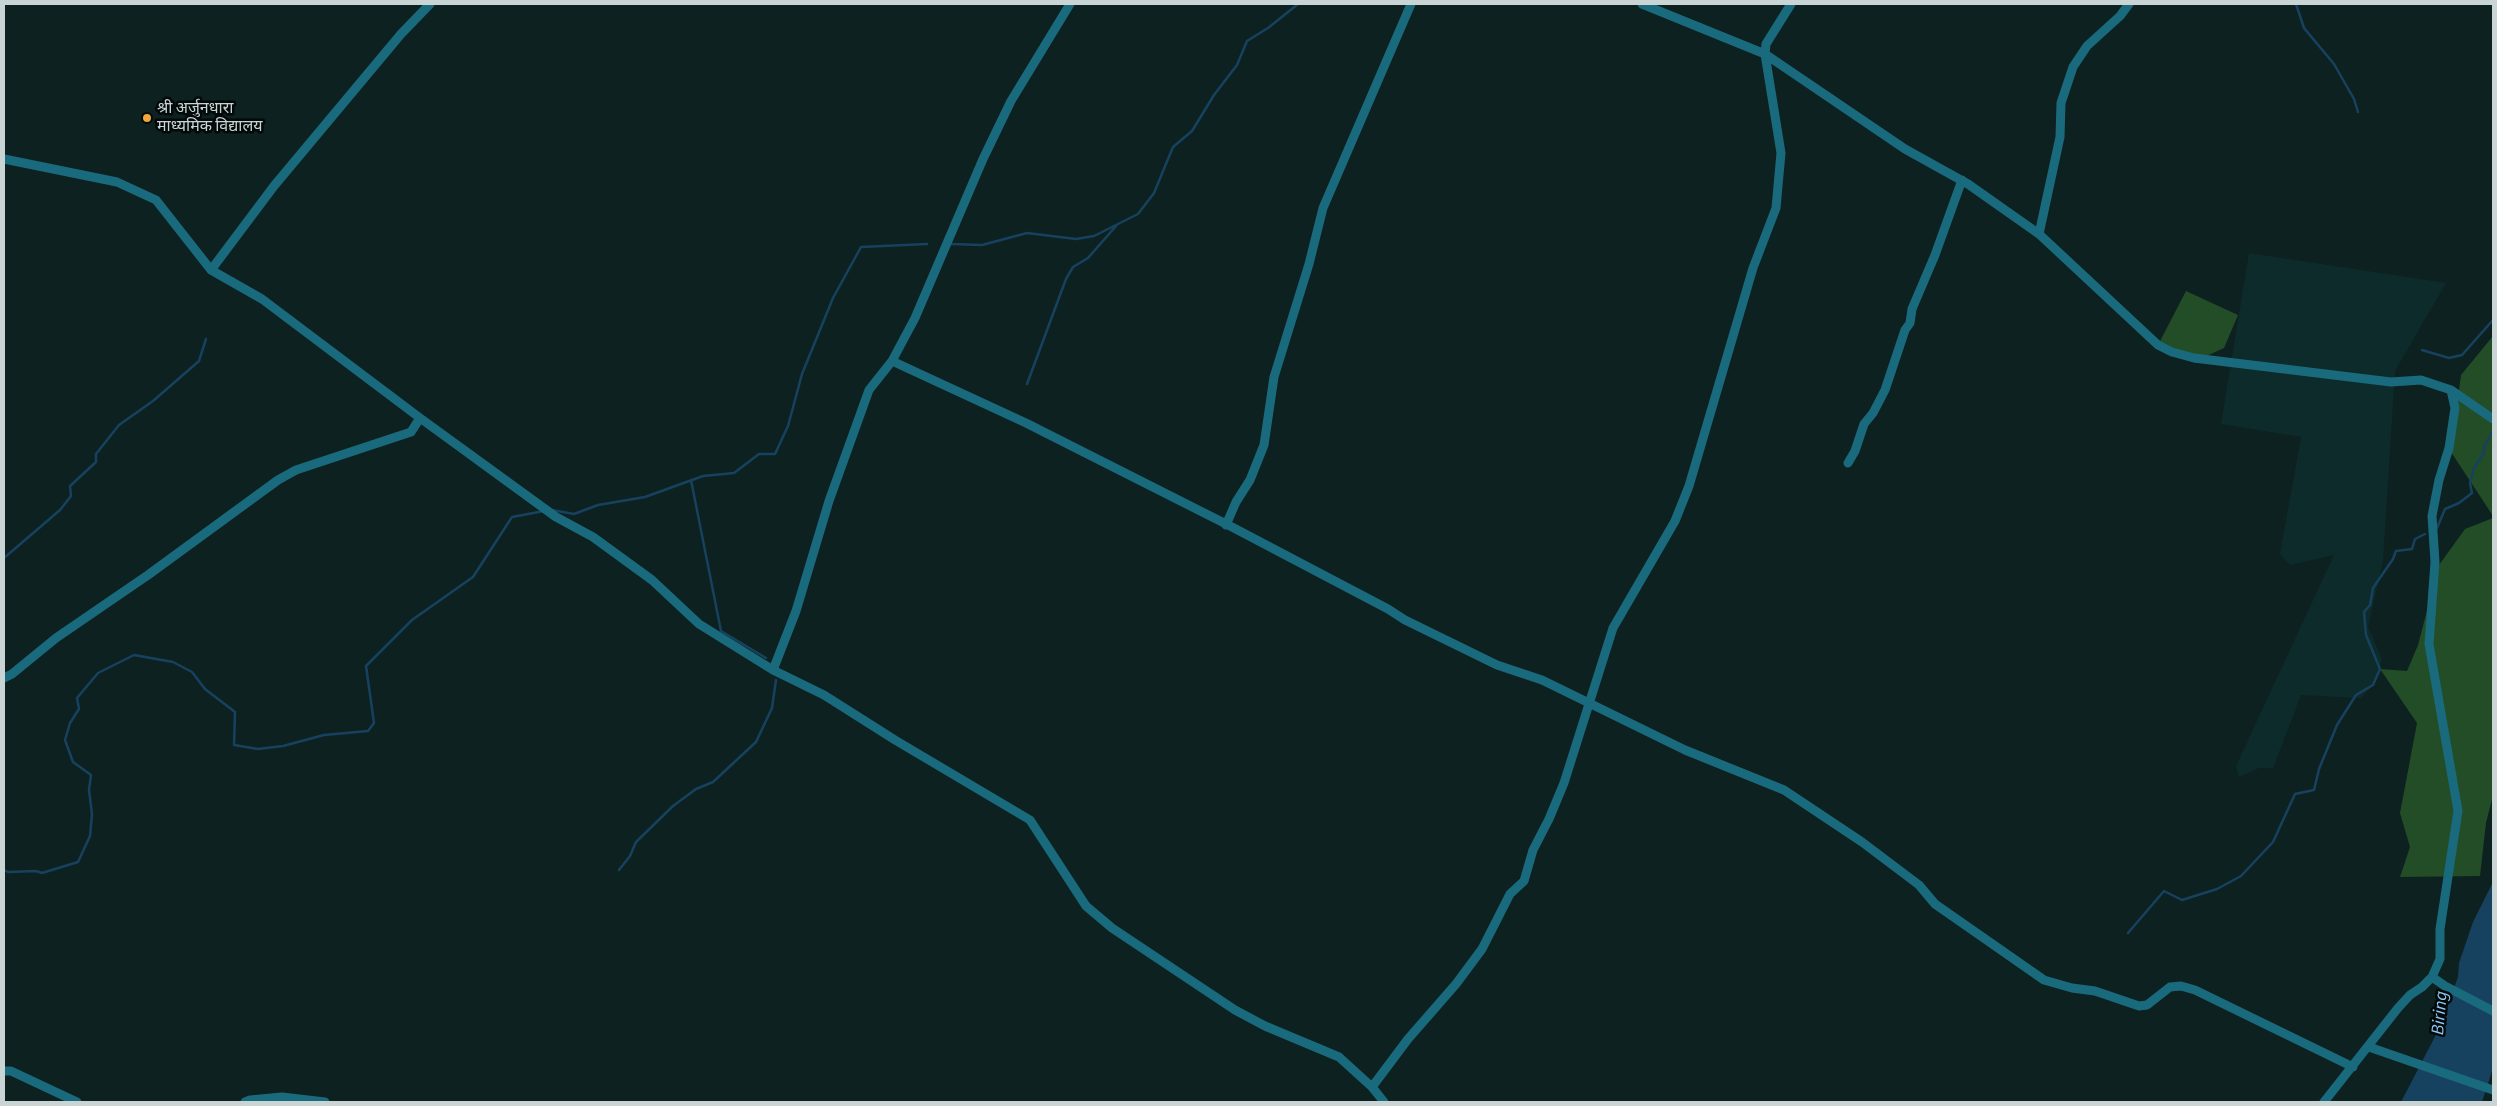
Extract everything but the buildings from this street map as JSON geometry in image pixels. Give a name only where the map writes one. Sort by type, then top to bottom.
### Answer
[{"type":"street","points":[[211,270],[274,186],[401,34],[430,4]]},
{"type":"street","points":[[773,670],[796,611],[830,501],[869,390],[892,361],[915,318],[983,159],[1011,101],[1070,4]]},
{"type":"street","points":[[1226,525],[1236,502],[1250,480],[1264,445],[1274,378],[1310,264],[1323,208],[1411,4]]},
{"type":"street","points":[[1642,4],[1765,54],[1906,149],[1962,180],[2039,234],[2158,345],[2172,352],[2194,358],[2390,382],[2421,380],[2451,390],[2493,418]]},
{"type":"street","points":[[1372,1087],[1408,1039],[1456,984],[1482,948],[1510,894],[1524,881],[1533,850],[1550,819],[1564,783],[1613,628],[1675,521],[1689,486],[1752,268],[1776,208],[1782,153],[1765,54],[1766,44],[1791,4]]},
{"type":"street","points":[[2039,234],[2060,137],[2062,102],[2073,67],[2087,46],[2120,16],[2129,4]]},
{"type":"street","points":[[4,159],[117,182],[156,200],[211,270],[262,299],[556,517],[593,537],[652,580],[699,624],[773,670],[824,695],[895,740],[1030,820],[1086,906],[1112,928],[1235,1010],[1265,1026],[1339,1057],[1372,1087],[1384,1102]]},
{"type":"street","points":[[1848,462],[1855,451],[1864,424],[1873,413],[1885,390],[1905,330],[1910,322],[1912,309],[1942,236],[1962,180]]},
{"type":"street","points":[[892,361],[1026,423],[1388,609],[1405,620],[1496,665],[1542,680],[1685,750],[1784,790],[1862,842],[1919,885],[1935,904],[2044,980],[2072,988],[2095,991],[2139,1006],[2147,1005],[2170,987],[2188,988],[2216,999],[2353,1067]]},
{"type":"street","points":[[2324,1102],[2410,994],[2422,987],[2432,977],[2440,959],[2440,929],[2458,811],[2429,644],[2435,562],[2432,516],[2439,480],[2450,448],[2455,408],[2451,390]]},
{"type":"street","points":[[4,678],[12,674],[56,638],[148,575],[278,480],[296,470],[410,432],[420,418]]},
{"type":"street","points":[[2432,977],[2445,986],[2493,1011]]},
{"type":"street","points":[[2369,1046],[2493,1090]]},
{"type":"street","points":[[4,1070],[11,1071],[77,1102]]},
{"type":"street","points":[[245,1102],[282,1097],[325,1102]]},
{"type":"shaded area","points":[[2249,253],[2446,283],[2395,371],[2383,561],[2368,627],[2382,659],[2373,685],[2361,698],[2301,695],[2273,768],[2259,768],[2239,777],[2236,766],[2334,555],[2290,565],[2280,554],[2301,437],[2221,424]]},
{"type":"green space","points":[[2186,291],[2238,315],[2224,348],[2202,358],[2158,345]]},
{"type":"green space","points":[[2493,336],[2493,516],[2451,452],[2461,375]]},
{"type":"green space","points":[[2493,518],[2493,795],[2486,823],[2480,876],[2400,877],[2410,847],[2400,813],[2417,723],[2380,669],[2407,671],[2418,645],[2439,565],[2465,529]]},
{"type":"water","points":[[2493,882],[2493,1068],[2482,1102],[2401,1102],[2441,1025],[2458,977],[2459,963],[2473,922]]},
{"type":"waterway","points":[[950,244],[982,245],[1027,233],[1076,239],[1094,236],[1138,214],[1154,193],[1173,147],[1192,131],[1214,95],[1237,65],[1247,41],[1268,28],[1298,4]]},
{"type":"waterway","points":[[2296,4],[2304,28],[2334,64],[2354,99],[2358,112]]},
{"type":"waterway","points":[[1027,384],[1066,279],[1073,267],[1088,258],[1116,226]]},
{"type":"waterway","points":[[552,510],[574,514],[598,505],[645,497],[703,476],[734,473],[759,454],[775,454],[788,426],[802,374],[833,298],[861,247],[927,244]]},
{"type":"waterway","points":[[2422,350],[2449,358],[2462,355],[2493,320]]},
{"type":"waterway","points":[[4,558],[60,510],[71,496],[70,486],[96,462],[96,454],[119,425],[153,401],[199,361],[206,339]]},
{"type":"waterway","points":[[2437,528],[2445,509],[2459,503],[2472,493],[2470,483],[2474,468],[2484,453],[2484,447],[2493,431]]},
{"type":"waterway","points":[[691,480],[721,631],[766,658]]},
{"type":"waterway","points":[[4,870],[8,872],[36,871],[42,873],[78,862],[90,836],[92,814],[89,790],[91,775],[73,762],[65,740],[70,723],[79,709],[77,698],[98,673],[134,655],[173,662],[192,672],[205,689],[235,712],[234,745],[258,749],[283,746],[324,735],[368,731],[374,723],[366,666],[412,620],[473,577],[512,517],[544,511]]},
{"type":"waterway","points":[[2128,933],[2164,891],[2182,900],[2217,889],[2241,876],[2273,842],[2295,794],[2314,790],[2319,769],[2337,725],[2356,695],[2373,685],[2380,669],[2366,635],[2364,612],[2370,605],[2373,588],[2393,559],[2396,551],[2412,549],[2415,539],[2425,534]]},
{"type":"waterway","points":[[619,870],[630,856],[636,842],[673,806],[696,789],[713,782],[756,742],[772,708],[776,680]]},
{"type":"place","name":"श्री अर्जुनधारा माध्यमिक विद्यालय","points":[[147,118]]},
{"type":"water label","name":"Biring","points":[[2441,1013]]}]
